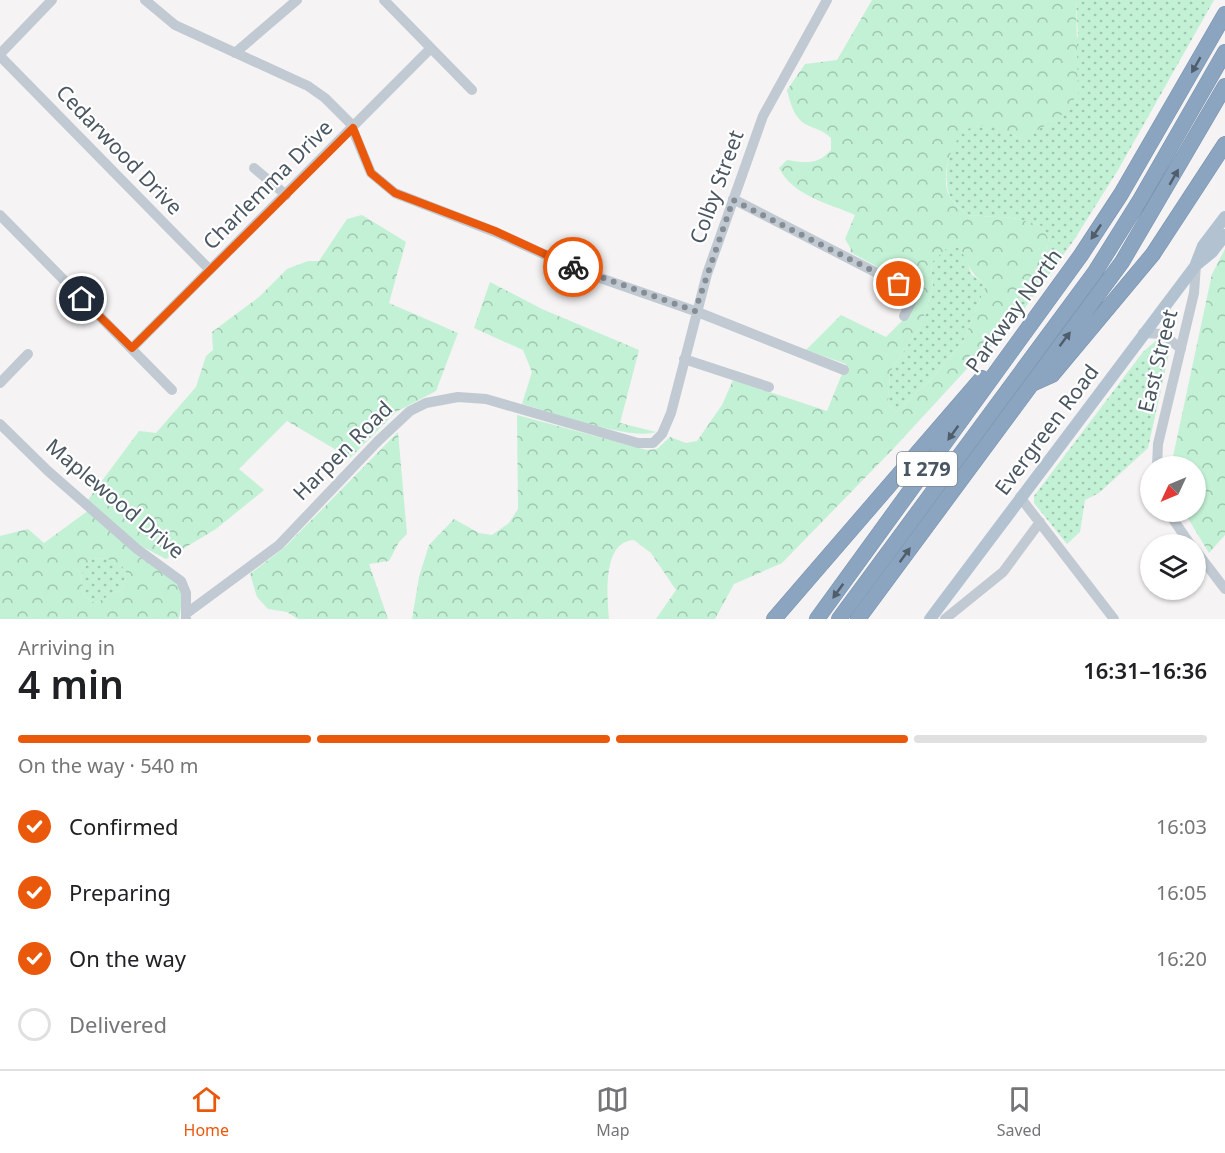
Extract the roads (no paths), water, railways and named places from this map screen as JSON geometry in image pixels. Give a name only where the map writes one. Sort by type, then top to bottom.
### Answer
[{"type":"highway","name":"Parkway North","points":[[817,619],[1121,194],[1225,14]]},
{"type":"highway","points":[[839,619],[1095,272],[1140,200],[1225,51]]},
{"type":"highway","name":"I 279","points":[[858,619],[1122,262],[1225,86]]},
{"type":"highway","points":[[1029,385],[1052,375],[1152,254],[1225,144]]},
{"type":"highway","points":[[774,619],[1035,317]]},
{"type":"main road","name":"East Street","points":[[1196,265],[1203,246],[1225,217]]},
{"type":"main road","points":[[1196,265],[1212,252],[1225,236]]},
{"type":"main road","name":"Evergreen Road","points":[[930,619],[1196,265]]},
{"type":"street","points":[[0,55],[52,0]]},
{"type":"street","points":[[145,0],[175,26],[308,86],[325,98],[353,128],[371,173],[395,193],[495,231],[583,272],[695,311],[844,370]]},
{"type":"street","points":[[236,54],[297,0]]},
{"type":"street","points":[[384,0],[472,90]]},
{"type":"street","name":"Colby Street","points":[[662,434],[671,413],[695,311],[763,116],[827,0]]},
{"type":"street","name":"Charlemma Drive","points":[[132,348],[431,48]]},
{"type":"street","name":"Cedarwood Drive","points":[[0,55],[210,270]]},
{"type":"street","points":[[254,168],[286,195]]},
{"type":"street","points":[[733,200],[916,293],[904,316]]},
{"type":"street","points":[[0,216],[172,390]]},
{"type":"street","name":"East Street","points":[[1157,456],[1158,444],[1194,293],[1196,265]]},
{"type":"street","points":[[1143,333],[1163,334],[1181,349]]},
{"type":"street","points":[[0,383],[28,354]]},
{"type":"street","points":[[684,359],[769,387]]},
{"type":"street","name":"Harpen Road","points":[[187,616],[279,545],[410,411],[441,398],[486,399],[638,443],[653,443],[662,434]]},
{"type":"street","name":"Maplewood Drive","points":[[0,424],[48,471],[137,549],[181,581],[186,593],[187,616]]},
{"type":"street","points":[[1020,497],[1114,619]]},
{"type":"street","points":[[945,619],[1003,572],[1040,522]]},
{"type":"street","points":[[1206,565],[1225,589]]},
{"type":"street","points":[[1213,574],[1225,569]]}]
